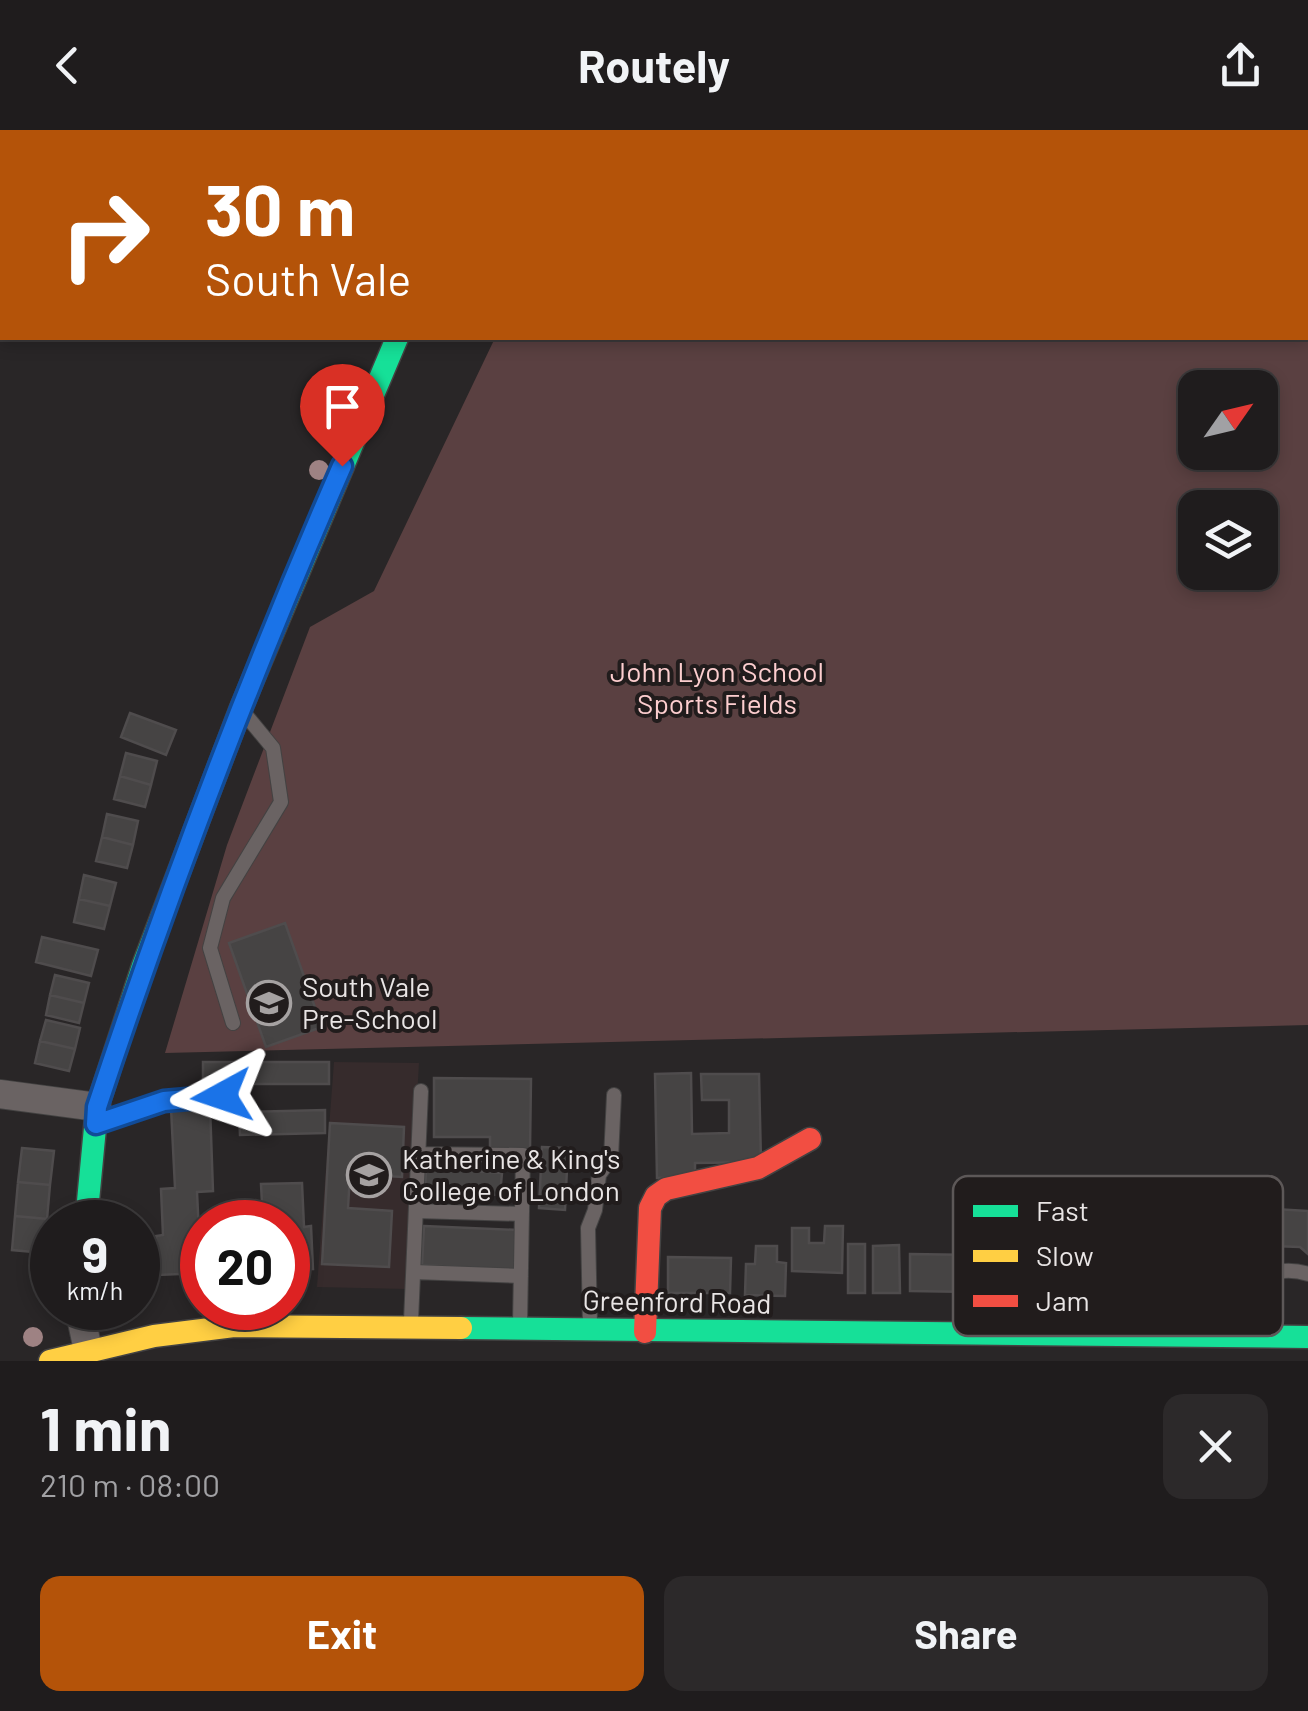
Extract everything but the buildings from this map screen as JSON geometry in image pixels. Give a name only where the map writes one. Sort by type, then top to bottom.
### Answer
[{"type":"main road","points":[[88,1200],[96,1116],[143,966],[240,708],[397,340]]},
{"type":"main road","points":[[645,1332],[650,1208],[656,1196],[666,1189],[747,1175],[810,1139]]},
{"type":"main road","name":"Greenford Road","points":[[50,1361],[88,1350],[130,1351],[239,1325],[645,1332],[681,1347],[1177,1348],[1219,1336]]},
{"type":"main road","name":"Greenford Road","points":[[1265,1336],[1308,1337]]},
{"type":"street","points":[[0,1094],[96,1116]]},
{"type":"street","points":[[84,1330],[88,1350]]},
{"type":"lane","points":[[233,1022],[210,948],[222,898],[282,802],[272,748],[240,708]]},
{"type":"lane","points":[[411,1327],[421,1092]]},
{"type":"lane","points":[[590,1331],[588,1228],[595,1210],[599,1175],[610,1158],[614,1095]]},
{"type":"lane","points":[[96,1116],[164,1101],[222,1096]]},
{"type":"lane","points":[[418,1154],[524,1155],[520,1330]]},
{"type":"lane","points":[[416,1210],[522,1214]]},
{"type":"lane","points":[[414,1272],[521,1276]]},
{"type":"lane","points":[[1283,1272],[1308,1274]]},
{"type":"shaded area","name":"Katherine & King's College of London","points":[[334,1062],[419,1063],[406,1289],[317,1287]]},
{"type":"green space","name":"John Lyon School Sports Fields","points":[[494,340],[1308,340],[1308,1025],[165,1053],[227,845],[310,627],[374,591]]},
{"type":"traffic: fast","points":[[88,1200],[97,1107],[143,966],[241,708],[396,340]]},
{"type":"traffic: fast","points":[[461,1328],[953,1333]]},
{"type":"traffic: fast","points":[[1214,1336],[1308,1337]]},
{"type":"traffic: slow","points":[[50,1361],[154,1336],[234,1326],[461,1328]]},
{"type":"traffic: jam","points":[[645,1332],[650,1208],[656,1196],[666,1189],[758,1168],[810,1139]]},
{"type":"place","name":"South Vale Pre-School","points":[[269,1003]]},
{"type":"place","name":"Katherine & King's College of London","points":[[369,1175]]},
{"type":"route","points":[[222,1096],[164,1101],[96,1124],[97,1107],[143,966],[192,833],[342,466]]}]
